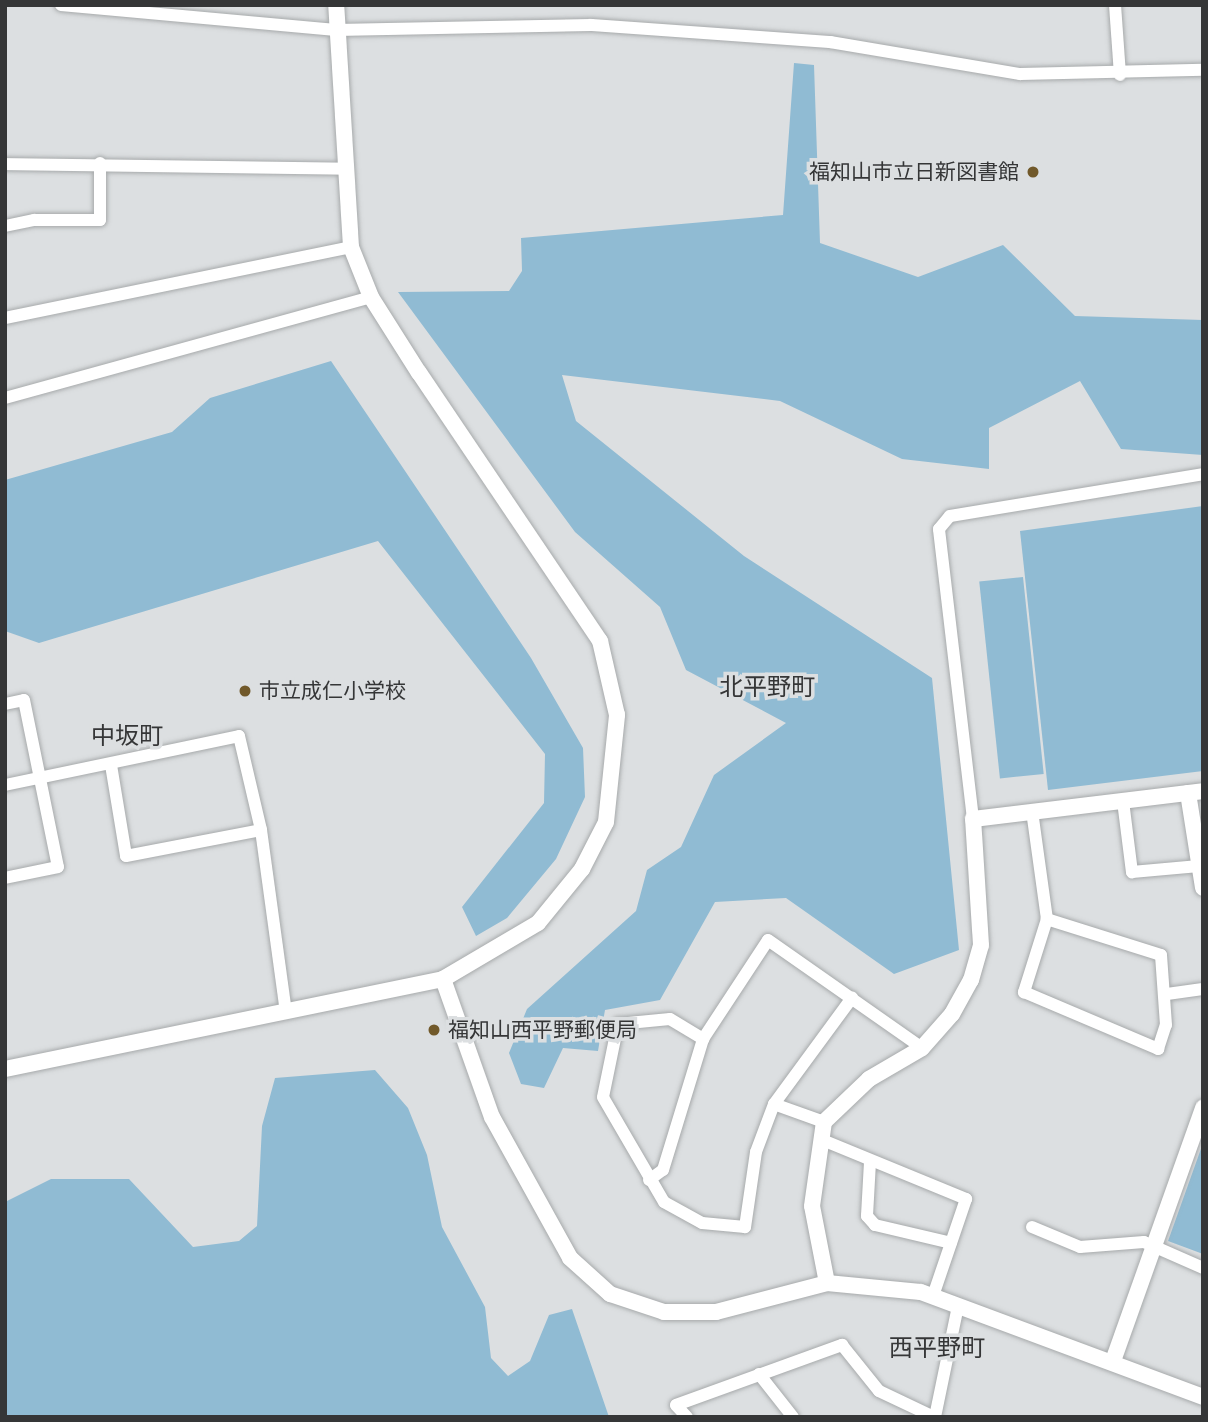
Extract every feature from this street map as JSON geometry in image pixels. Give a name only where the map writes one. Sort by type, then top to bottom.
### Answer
[{"type":"street","points":[[61,5],[336,30],[591,24],[830,42],[1020,74],[1120,75],[1203,70]]},
{"type":"street","points":[[5,1069],[443,979],[538,923],[582,869],[606,822],[617,715],[600,641],[372,297],[351,247],[343,169],[336,5]]},
{"type":"street","points":[[1115,5],[1120,75]]},
{"type":"street","points":[[5,164],[100,163],[343,169]]},
{"type":"street","points":[[5,226],[34,220],[100,220],[100,163]]},
{"type":"street","points":[[5,318],[351,247]]},
{"type":"street","points":[[5,398],[372,297]]},
{"type":"street","points":[[827,1283],[813,1206],[824,1122],[869,1079],[922,1048],[952,1014],[971,980],[981,945],[973,820],[939,529],[950,516],[1203,474]]},
{"type":"street","points":[[5,704],[24,701],[58,867],[5,878]]},
{"type":"street","points":[[5,785],[111,765],[239,736],[261,830],[286,1012]]},
{"type":"street","points":[[111,765],[126,856],[261,830]]},
{"type":"street","points":[[973,820],[1195,792],[1199,866],[1203,888]]},
{"type":"street","points":[[1123,801],[1132,872],[1199,866]]},
{"type":"street","points":[[1032,811],[1046,919],[1024,992],[1158,1049],[1166,1026],[1167,994],[1161,955],[1046,919]]},
{"type":"street","points":[[649,1180],[663,1170],[703,1039],[768,940],[922,1048]]},
{"type":"street","points":[[443,979],[492,1116],[510,1151],[570,1258],[610,1294],[664,1312],[716,1312],[827,1283],[933,1296],[1113,1361],[1203,1397]]},
{"type":"street","points":[[1167,994],[1203,989]]},
{"type":"street","points":[[703,1039],[670,1019],[618,1024],[603,1097],[664,1202],[702,1223],[746,1227],[757,1152],[774,1104],[852,998]]},
{"type":"street","points":[[774,1104],[824,1122]]},
{"type":"street","points":[[1113,1361],[1156,1250],[1203,1108]]},
{"type":"street","points":[[820,1139],[870,1162],[966,1199],[933,1296]]},
{"type":"street","points":[[870,1162],[867,1216],[875,1225],[951,1243]]},
{"type":"street","points":[[1032,1227],[1080,1247],[1135,1242],[1203,1268]]},
{"type":"street","points":[[687,1417],[676,1405],[842,1345],[880,1391],[935,1417],[958,1306]]},
{"type":"street","points":[[759,1374],[793,1417]]},
{"type":"shaded area","points":[[794,63],[814,65],[820,243],[918,277],[1003,245],[1075,316],[1203,320],[1203,455],[1121,449],[1080,381],[989,428],[989,469],[902,459],[780,401],[562,375],[576,421],[744,556],[932,678],[959,950],[894,974],[786,898],[715,902],[660,1000],[605,1010],[598,1051],[563,1048],[544,1088],[521,1084],[509,1053],[527,1009],[636,911],[647,870],[681,847],[714,775],[786,723],[686,670],[660,607],[575,532],[398,292],[509,291],[522,271],[521,238],[783,215]]},
{"type":"shaded area","points":[[331,361],[531,658],[583,748],[585,797],[556,859],[507,918],[476,936],[462,907],[544,803],[545,754],[378,541],[39,643],[5,631],[5,480],[172,432],[210,398]]},
{"type":"shaded area","points":[[1203,506],[1203,771],[1048,790],[1020,531]]},
{"type":"shaded area","points":[[1023,577],[1044,774],[1000,779],[979,582]]},
{"type":"shaded area","points":[[375,1070],[408,1108],[427,1155],[442,1227],[485,1307],[491,1358],[508,1376],[530,1361],[549,1315],[572,1309],[609,1417],[5,1417],[5,1202],[51,1179],[129,1179],[193,1247],[239,1241],[257,1226],[262,1126],[275,1078]]},
{"type":"shaded area","points":[[1203,1143],[1203,1254],[1168,1241]]},
{"type":"place","name":"福知山市立日新図書館","points":[[1033,172]]},
{"type":"place","name":"市立成仁小学校","points":[[245,691]]},
{"type":"place","name":"福知山西平野郵便局","points":[[434,1030]]},
{"type":"district","name":"北平野町","points":[[767,688]]},
{"type":"district","name":"中坂町","points":[[127,737]]},
{"type":"district","name":"西平野町","points":[[937,1349]]}]
